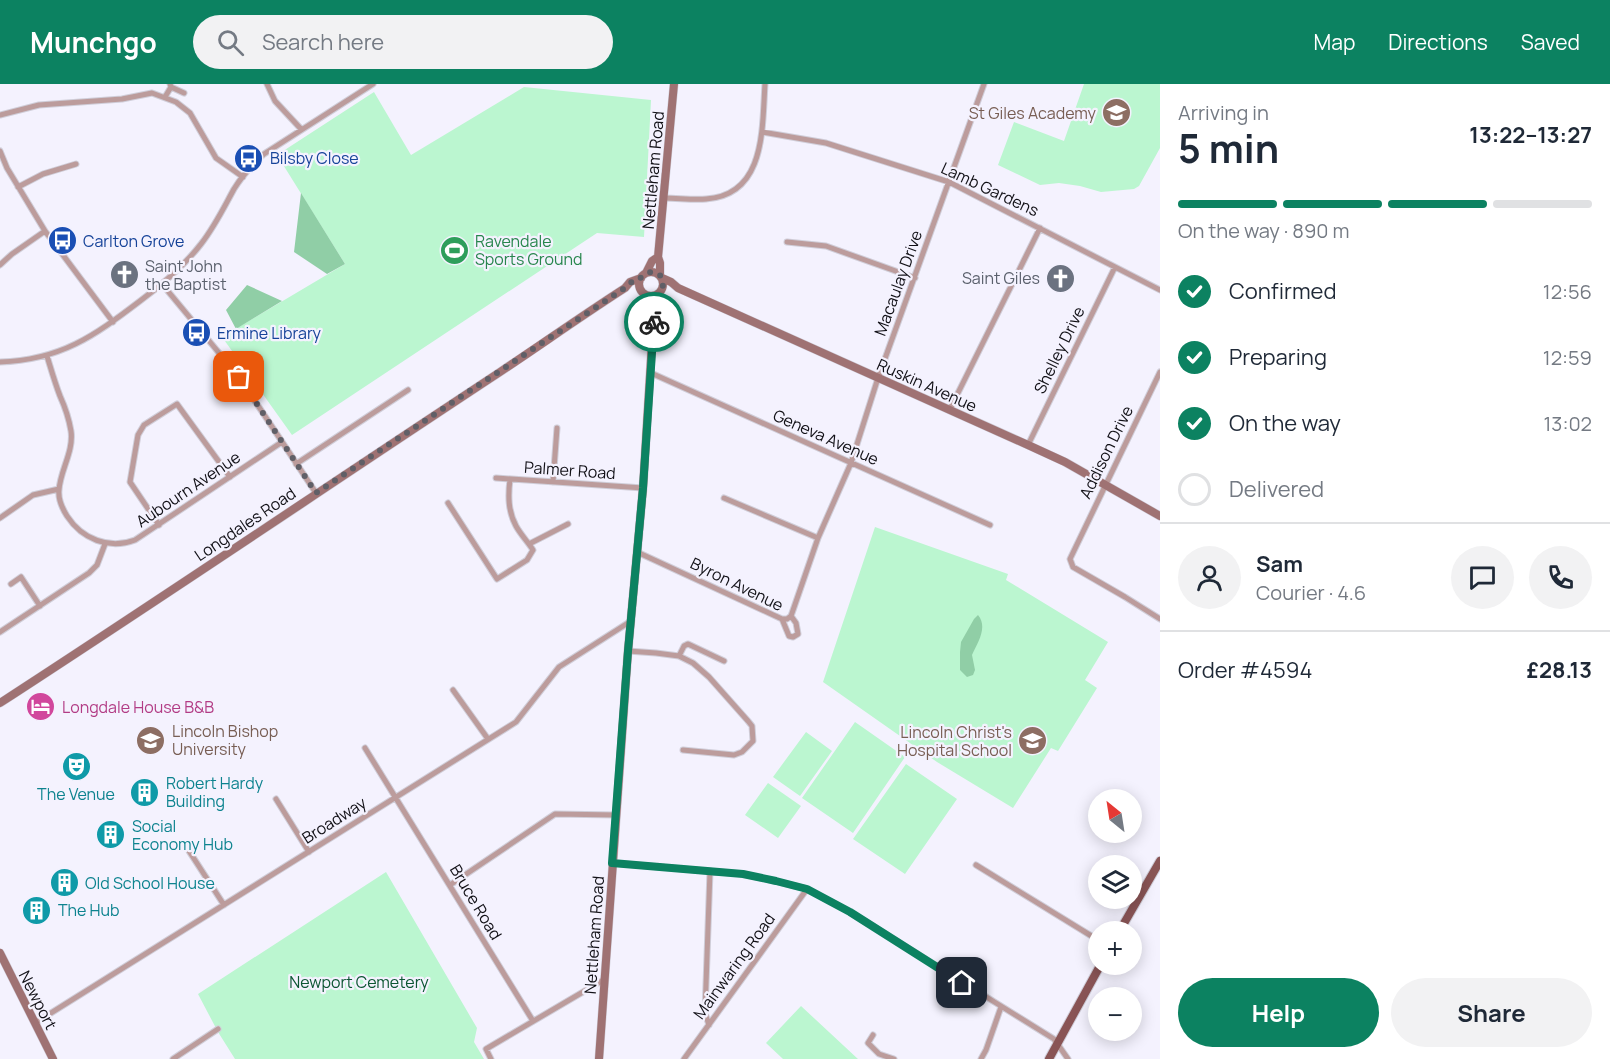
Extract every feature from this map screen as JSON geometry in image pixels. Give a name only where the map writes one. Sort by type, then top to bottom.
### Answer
[{"type":"main road","name":"Nettleham Road","points":[[661,277],[658,257],[674,84]]},
{"type":"main road","points":[[644,293],[640,286],[652,261],[658,257]]},
{"type":"main road","points":[[644,276],[652,272],[661,277],[663,285],[660,292]]},
{"type":"main road","name":"Longdales Road","points":[[0,703],[625,288],[630,282],[644,276]]},
{"type":"main road","name":"Ruskin Avenue","points":[[661,277],[678,288],[1065,462],[1160,516]]},
{"type":"main road","points":[[625,288],[653,296],[678,288]]},
{"type":"main road","name":"Nettleham Road","points":[[599,1059],[628,651],[643,488],[654,310],[660,292]]},
{"type":"main road","name":"Nettleham Road","points":[[644,293],[654,310]]},
{"type":"main road","points":[[1125,921],[1160,861]]},
{"type":"main road","name":"Newport","points":[[0,953],[53,1059]]},
{"type":"main road","points":[[1049,1059],[1095,975]]},
{"type":"street","points":[[151,84],[152,93]]},
{"type":"street","points":[[267,84],[275,100],[301,129]]},
{"type":"street","points":[[0,362],[47,356],[85,340],[113,322],[186,262],[219,220],[235,187],[264,154],[373,84]]},
{"type":"street","points":[[664,198],[709,198],[728,193],[743,183],[755,165],[762,132],[765,84]]},
{"type":"street","name":"Macaulay Drive","points":[[791,616],[818,538],[851,463],[878,378],[984,84]]},
{"type":"street","points":[[165,97],[171,85],[184,93]]},
{"type":"street","points":[[0,115],[39,105],[122,99],[152,93],[176,102],[190,113],[216,158],[243,177]]},
{"type":"street","name":"Lamb Gardens","points":[[762,132],[826,143],[949,182],[1160,290]]},
{"type":"street","points":[[0,151],[7,168],[45,231],[113,322]]},
{"type":"street","points":[[18,187],[43,174],[76,164]]},
{"type":"street","points":[[0,171],[7,168]]},
{"type":"street","points":[[950,409],[1040,228]]},
{"type":"street","points":[[0,265],[45,231]]},
{"type":"street","points":[[787,242],[826,246],[915,278]]},
{"type":"street","name":"Shelley Drive","points":[[1028,445],[1115,267]]},
{"type":"street","points":[[162,284],[239,377],[316,493]]},
{"type":"street","points":[[0,632],[89,573],[97,565],[105,544],[90,538],[72,524],[61,507],[59,489],[72,434],[67,412],[47,356]]},
{"type":"street","name":"Addison Drive","points":[[1160,372],[1070,559],[1072,567],[1160,619]]},
{"type":"street","name":"Geneva Avenue","points":[[651,373],[990,525]]},
{"type":"street","points":[[296,464],[408,390]]},
{"type":"street","points":[[159,525],[130,482],[138,435],[144,425],[177,404],[230,477]]},
{"type":"street","points":[[553,482],[557,428]]},
{"type":"street","name":"Aubourn Avenue","points":[[105,544],[133,542],[282,442]]},
{"type":"street","name":"Palmer Road","points":[[496,478],[643,488]]},
{"type":"street","points":[[448,503],[497,579],[527,560],[532,550],[511,513],[510,479]]},
{"type":"street","points":[[0,518],[33,495],[59,489]]},
{"type":"street","points":[[724,498],[818,538]]},
{"type":"street","points":[[529,544],[568,524]]},
{"type":"street","name":"Byron Avenue","points":[[637,552],[782,619],[789,636],[793,637],[798,634],[798,630],[791,616]]},
{"type":"street","points":[[11,584],[21,577],[40,606]]},
{"type":"street","points":[[782,619],[791,616]]},
{"type":"street","name":"Broadway","points":[[35,1023],[516,722],[560,667],[631,621]]},
{"type":"street","points":[[679,656],[684,646],[688,644],[724,661]]},
{"type":"street","points":[[628,651],[679,656],[693,663],[709,677],[748,721],[753,733],[753,741],[742,753],[734,755],[683,750]]},
{"type":"street","points":[[453,690],[488,739]]},
{"type":"street","points":[[692,743],[692,751]]},
{"type":"street","name":"Bruce Road","points":[[365,747],[533,1022]]},
{"type":"street","points":[[276,799],[309,852]]},
{"type":"street","points":[[450,885],[555,814],[616,815]]},
{"type":"street","points":[[189,851],[224,905]]},
{"type":"street","points":[[612,863],[760,877],[807,889],[850,912],[1054,1039],[1068,1059]]},
{"type":"street","points":[[976,865],[1088,934]]},
{"type":"street","points":[[709,1024],[705,1013],[710,871]]},
{"type":"street","name":"Mainwaring Road","points":[[684,1059],[807,889]]},
{"type":"street","points":[[491,1059],[486,1049],[604,979]]},
{"type":"street","points":[[981,1059],[1001,1007]]},
{"type":"street","points":[[173,1059],[218,1029]]},
{"type":"street","points":[[873,1035],[868,1043],[879,1054],[894,1059]]},
{"type":"green space","name":"St Giles Academy","points":[[1084,84],[1160,84],[1160,148],[1139,186],[1134,189],[1101,192],[1059,183],[1040,185],[998,165],[1014,122],[1064,141]]},
{"type":"green space","name":"Ravendale Sports Ground","points":[[524,87],[651,100],[644,237],[597,233],[292,435],[222,337],[345,264],[277,155],[374,92],[411,155]]},
{"type":"green space","points":[[301,193],[345,264],[327,274],[294,252]]},
{"type":"green space","points":[[247,285],[282,301],[236,329],[226,310]]},
{"type":"green space","name":"Lincoln Christ's Hospital School","points":[[875,527],[1008,574],[1006,580],[1108,642],[1085,680],[1097,688],[1058,751],[1051,748],[1013,808],[937,762],[823,682]]},
{"type":"green space","points":[[978,615],[982,630],[972,655],[975,670],[973,675],[967,677],[960,670],[961,642]]},
{"type":"green space","points":[[855,722],[905,757],[853,833],[802,798]]},
{"type":"green space","points":[[806,732],[832,751],[800,796],[773,777]]},
{"type":"green space","points":[[906,764],[957,799],[905,874],[853,839]]},
{"type":"green space","points":[[768,783],[801,806],[778,838],[745,815]]},
{"type":"green space","name":"Newport Cemetery","points":[[386,872],[477,1028],[474,1042],[484,1059],[235,1059],[198,994]]},
{"type":"green space","points":[[801,1006],[858,1059],[783,1059],[766,1043]]},
{"type":"way so far","points":[[239,377],[316,493],[503,370],[625,288],[630,282],[651,272],[660,275],[663,284],[654,310],[654,322]]},
{"type":"place","name":"St Giles Academy","points":[[1117,113]]},
{"type":"place","name":"Bilsby Close","points":[[249,158]]},
{"type":"place","name":"Carlton Grove","points":[[62,241]]},
{"type":"place","name":"Ravendale Sports Ground","points":[[454,250]]},
{"type":"place","name":"Saint John the Baptist","points":[[124,275]]},
{"type":"place","name":"Saint Giles","points":[[1061,278]]},
{"type":"place","name":"Ermine Library","points":[[196,333]]},
{"type":"place","name":"Longdale House B&B","points":[[41,707]]},
{"type":"place","name":"Lincoln Bishop University","points":[[151,740]]},
{"type":"place","name":"Lincoln Christ's Hospital School","points":[[1033,741]]},
{"type":"place","name":"The Venue","points":[[76,766]]},
{"type":"place","name":"Robert Hardy Building","points":[[145,792]]},
{"type":"place","name":"Social Economy Hub","points":[[111,835]]},
{"type":"place","name":"Old School House","points":[[64,883]]},
{"type":"place","name":"The Hub","points":[[37,910]]},
{"type":"route","points":[[654,322],[643,488],[612,863],[743,874],[807,889],[850,912],[962,983]]}]
